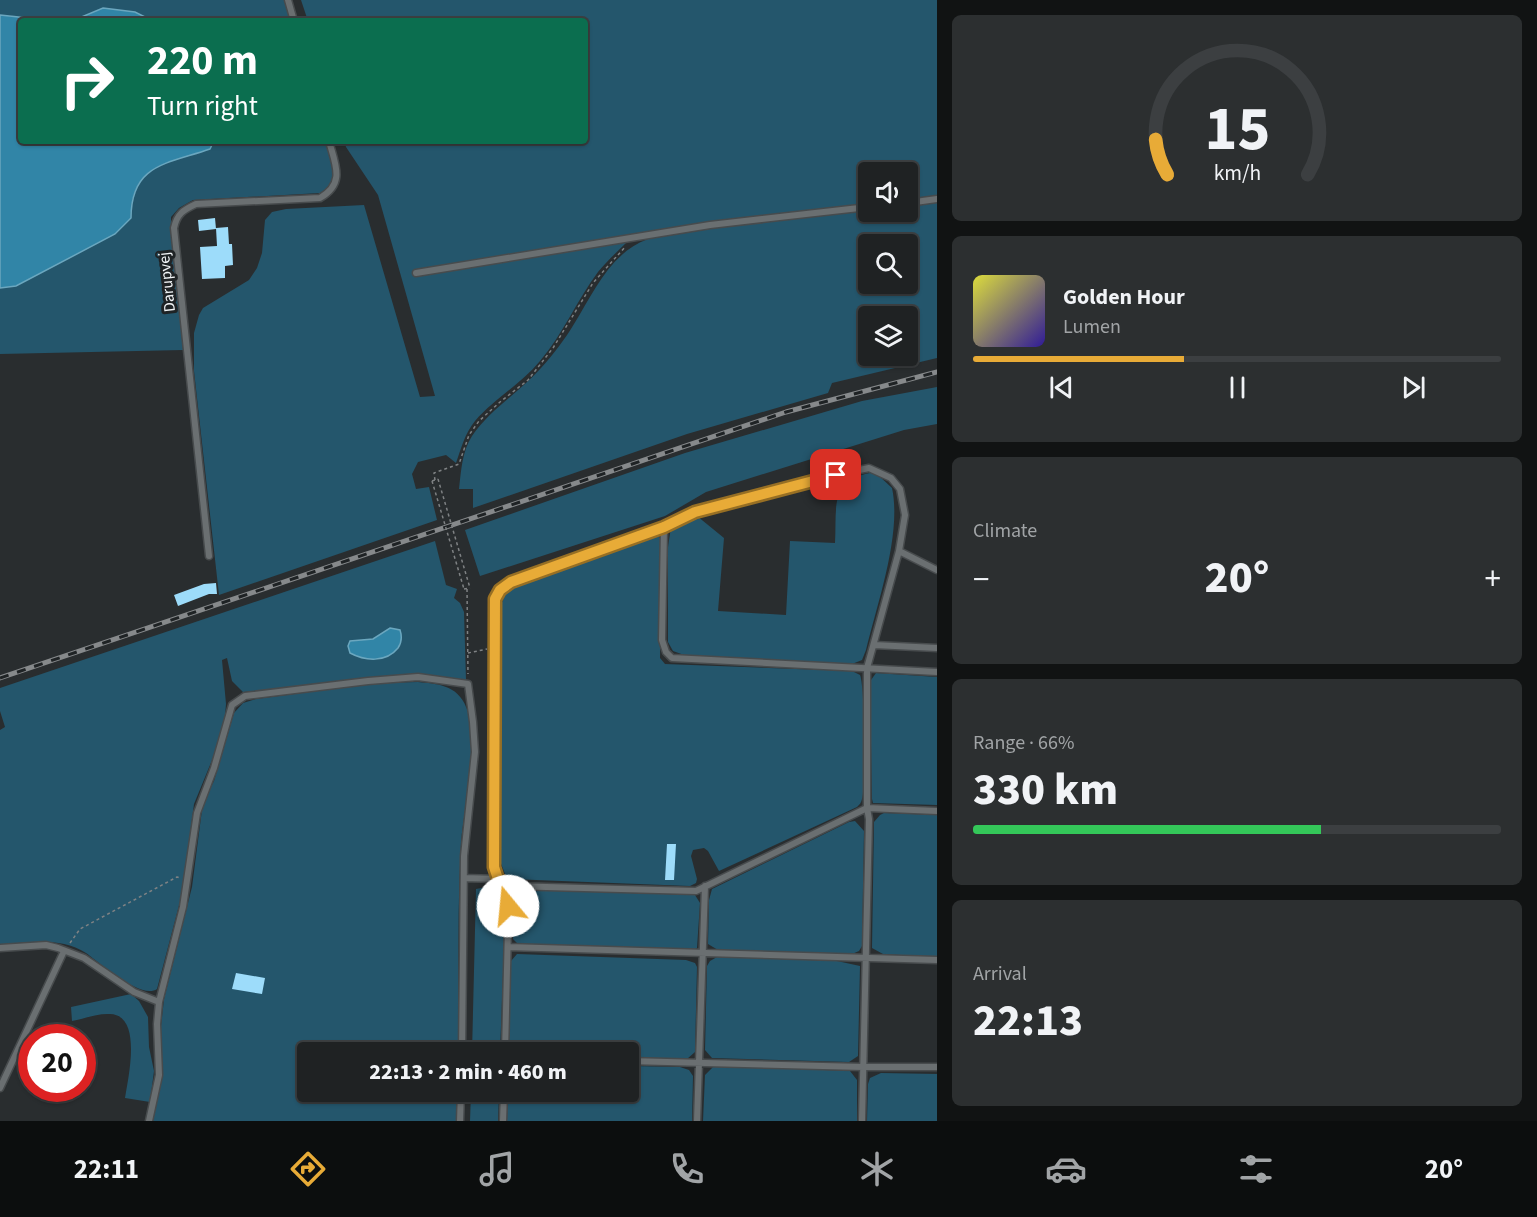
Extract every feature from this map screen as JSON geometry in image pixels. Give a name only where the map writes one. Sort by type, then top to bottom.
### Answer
[{"type":"lane","points":[[288,0],[293,18]]},
{"type":"lane","name":"Darupvej","points":[[209,556],[174,228],[176,217],[196,204],[320,198],[334,187],[337,178],[330,144]]},
{"type":"lane","points":[[918,202],[937,199]]},
{"type":"lane","points":[[416,273],[710,225],[858,208]]},
{"type":"lane","points":[[498,879],[494,867],[495,599],[500,590],[511,582],[664,527],[695,512],[820,478],[869,468],[891,478],[900,489],[905,515],[899,551],[867,668],[867,808],[869,819],[861,1121]]},
{"type":"lane","points":[[664,527],[662,640],[666,652],[672,658],[937,672]]},
{"type":"lane","points":[[899,551],[937,570]]},
{"type":"lane","points":[[874,645],[937,648]]},
{"type":"lane","points":[[149,1121],[159,1075],[156,1036],[159,1002],[183,907],[197,813],[214,768],[232,705],[245,696],[418,677],[468,684],[475,752],[464,856],[462,1042]]},
{"type":"lane","points":[[464,878],[498,879],[509,886],[696,891],[867,808],[937,811]]},
{"type":"lane","points":[[505,1042],[509,886]]},
{"type":"lane","points":[[698,1121],[701,953],[705,886]]},
{"type":"lane","points":[[0,948],[46,945],[64,951],[84,958],[134,992],[159,1002]]},
{"type":"lane","points":[[508,947],[937,960]]},
{"type":"lane","points":[[0,1088],[64,951]]},
{"type":"lane","points":[[639,1061],[937,1067]]},
{"type":"lane","points":[[460,1121],[461,1102]]},
{"type":"lane","points":[[503,1121],[504,1102]]},
{"type":"path","points":[[468,684],[467,589],[434,473],[459,464],[470,435],[479,421],[528,380],[553,348],[593,283],[635,238]]},
{"type":"path","points":[[435,480],[467,589]]},
{"type":"path","points":[[467,653],[495,648]]},
{"type":"path","points":[[64,951],[80,929],[177,878],[187,878]]},
{"type":"shaded area","points":[[0,0],[286,0],[291,18],[147,18],[135,12],[103,8],[79,18],[0,15]]},
{"type":"shaded area","points":[[301,0],[937,0],[937,195],[918,198],[918,162],[858,162],[858,204],[626,237],[414,271],[415,275],[627,242],[598,272],[556,340],[540,361],[475,421],[466,436],[456,463],[446,455],[418,462],[412,474],[416,489],[429,487],[437,520],[219,595],[194,371],[194,333],[203,308],[249,280],[257,268],[262,253],[265,220],[272,212],[286,209],[364,205],[420,397],[435,396],[378,195],[345,144],[588,144],[588,18],[307,18]]},
{"type":"shaded area","points":[[103,8],[135,12],[147,18],[79,18]]},
{"type":"shaded area","points":[[0,15],[28,18],[18,18],[18,144],[212,144],[210,149],[166,163],[145,176],[137,187],[131,218],[115,234],[16,286],[0,288]]},
{"type":"shaded area","points":[[212,144],[329,144],[336,168],[331,186],[320,193],[193,200],[179,208],[171,217],[183,350],[0,354],[0,288],[17,286],[131,218],[137,187],[154,169],[210,149]]},
{"type":"shaded area","points":[[937,201],[937,358],[918,363],[918,306],[858,306],[858,366],[903,366],[832,383],[828,393],[687,434],[473,508],[473,489],[459,489],[464,455],[472,436],[487,417],[533,377],[545,363],[567,335],[613,264],[635,245],[648,239],[735,225],[858,211],[858,222],[918,222],[918,204]]},
{"type":"shaded area","points":[[937,387],[937,424],[904,430],[706,492],[665,516],[480,576],[465,530],[685,453],[862,401]]},
{"type":"shaded area","points":[[870,473],[877,474],[892,488],[894,526],[887,569],[862,660],[852,664],[684,655],[673,651],[668,642],[668,547],[671,527],[697,516],[724,538],[718,611],[786,615],[790,541],[835,543],[836,508],[841,489],[857,477]]},
{"type":"shaded area","points":[[658,536],[662,546],[660,658],[665,664],[852,671],[860,675],[864,736],[864,776],[861,802],[857,807],[719,871],[708,851],[704,848],[693,850],[691,856],[697,879],[696,883],[690,886],[510,879],[505,874],[500,861],[498,613],[506,592],[517,584],[648,537]]},
{"type":"shaded area","points":[[435,541],[446,585],[457,589],[454,598],[460,603],[464,612],[466,680],[420,674],[243,692],[232,681],[227,658],[222,660],[225,716],[217,748],[194,804],[182,894],[157,989],[150,991],[131,985],[86,953],[66,945],[44,942],[0,945],[0,730],[5,727],[0,711],[0,688]]},
{"type":"shaded area","points":[[390,628],[400,630],[401,634],[399,646],[393,653],[381,658],[369,659],[350,653],[348,646],[350,641],[373,639]]},
{"type":"shaded area","points":[[876,673],[937,677],[937,805],[873,803],[870,688],[871,680]]},
{"type":"shaded area","points":[[418,682],[449,688],[460,697],[468,712],[472,742],[461,843],[458,1042],[297,1042],[297,1102],[457,1102],[457,1121],[153,1121],[162,1077],[159,1044],[164,999],[192,887],[203,802],[214,781],[234,713],[243,703],[256,699],[378,683]]},
{"type":"shaded area","points":[[884,813],[937,815],[937,957],[883,954],[872,948],[874,822]]},
{"type":"shaded area","points":[[855,821],[864,831],[862,946],[859,951],[852,954],[718,950],[708,944],[709,900],[712,889]]},
{"type":"shaded area","points":[[496,885],[504,888],[506,892],[500,1042],[472,1042],[476,889]]},
{"type":"shaded area","points":[[532,890],[695,895],[700,903],[697,948],[694,950],[519,945],[513,939],[514,899],[519,893]]},
{"type":"shaded area","points":[[517,954],[686,960],[695,963],[697,967],[695,1052],[687,1059],[639,1058],[639,1042],[509,1042],[511,961]]},
{"type":"shaded area","points":[[717,957],[837,961],[860,966],[858,1056],[849,1062],[712,1058],[705,1050],[707,966]]},
{"type":"shaded area","points":[[131,994],[139,1001],[148,1017],[149,1047],[154,1071],[150,1102],[125,1098],[131,1049],[127,1025],[120,1017],[105,1014],[72,1021],[71,1007]]},
{"type":"shaded area","points":[[639,1066],[680,1067],[689,1070],[693,1076],[692,1121],[507,1121],[508,1102],[639,1102]]},
{"type":"shaded area","points":[[714,1066],[850,1071],[857,1080],[857,1121],[703,1121],[705,1075]]},
{"type":"shaded area","points":[[881,1073],[937,1074],[937,1121],[867,1121],[868,1084],[870,1078]]},
{"type":"shaded area","points":[[471,1102],[499,1102],[498,1121],[470,1121]]},
{"type":"building","points":[[215,218],[216,229],[199,231],[198,220]]},
{"type":"building","points":[[228,227],[233,265],[225,266],[225,278],[202,279],[200,247],[217,246],[216,228]]},
{"type":"building","points":[[216,583],[217,594],[209,594],[178,606],[174,595],[204,584]]},
{"type":"building","points":[[667,844],[676,844],[674,880],[665,880]]},
{"type":"building","points":[[236,973],[265,978],[262,994],[232,989]]},
{"type":"railway","points":[[0,678],[786,412],[937,372]]},
{"type":"route","points":[[508,906],[509,886],[498,879],[494,867],[495,599],[500,590],[511,582],[664,527],[695,512],[836,475]]}]
